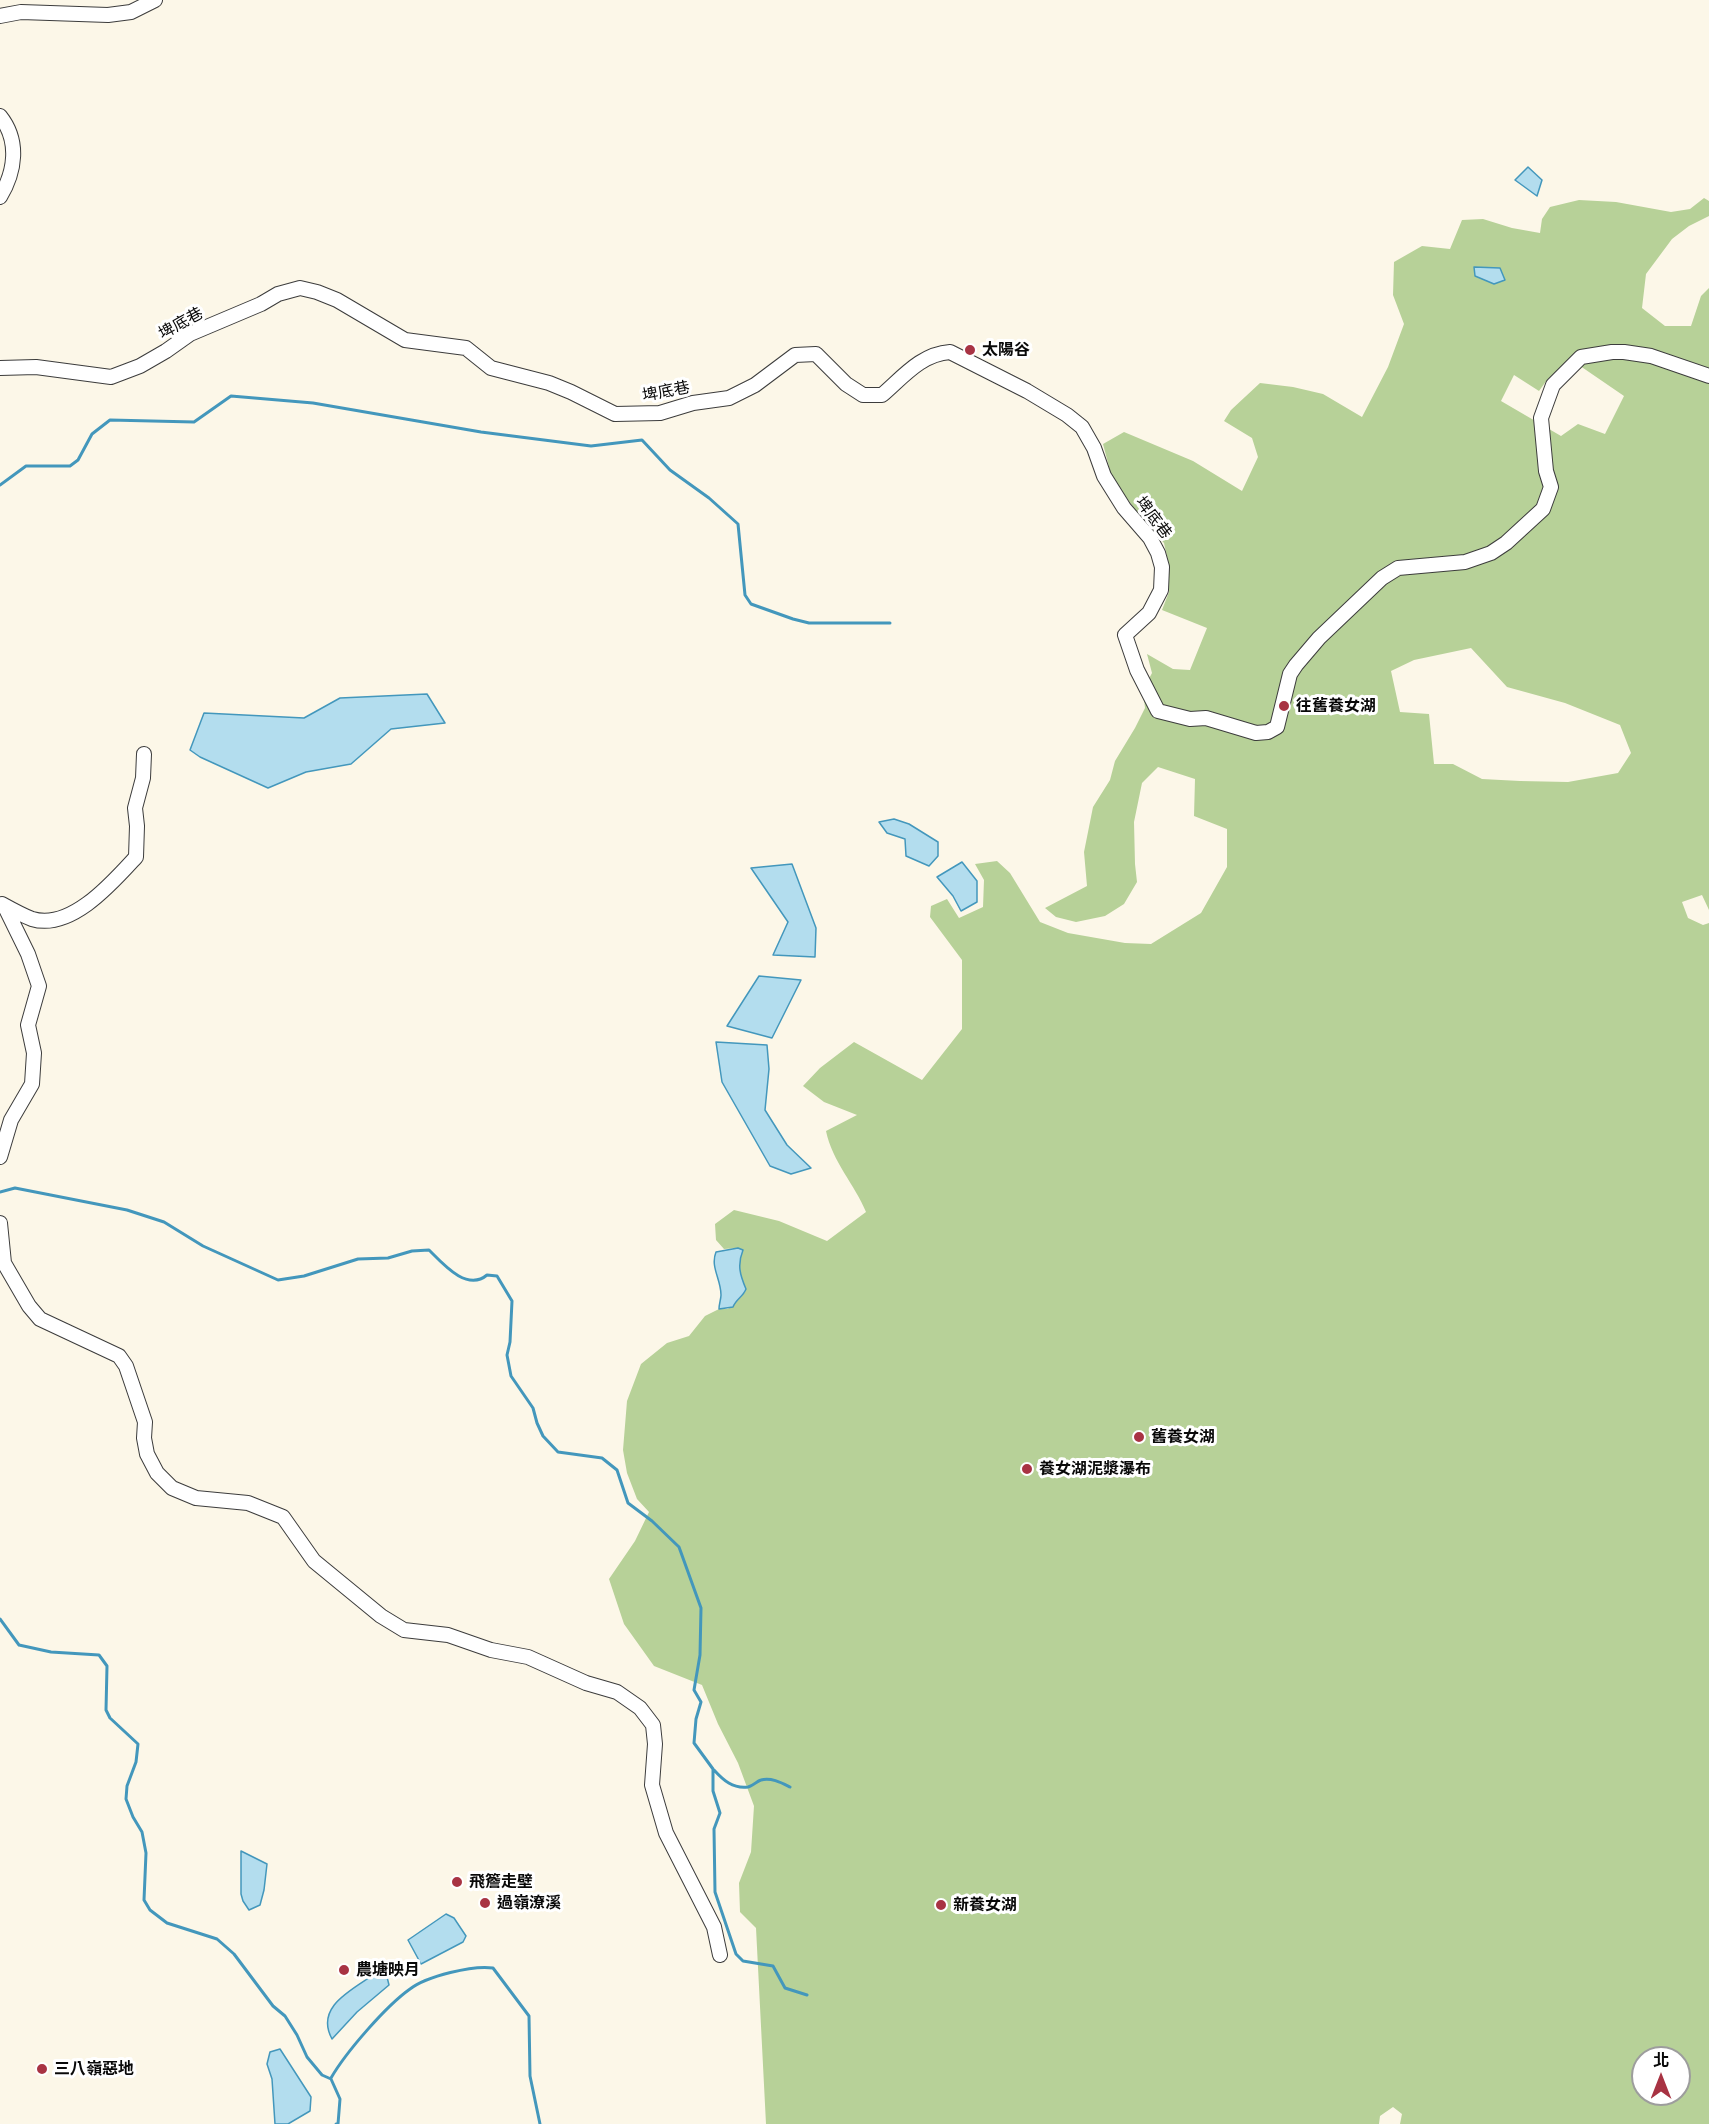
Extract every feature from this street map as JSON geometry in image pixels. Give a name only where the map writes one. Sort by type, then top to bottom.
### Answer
[{"type":"street","points":[[0,16],[21,12],[108,15],[131,12],[155,0]]},
{"type":"street","points":[[0,117],[13,140],[13,163],[9,182],[0,197]]},
{"type":"street","name":"埤底巷","points":[[0,368],[36,367],[111,377],[140,366],[190,334],[261,304],[278,294],[300,288],[337,300],[405,340],[466,348],[491,368],[549,383],[615,414],[660,413],[693,403],[729,398],[755,386],[795,355],[816,354],[846,384],[862,395],[882,395],[920,361],[936,353],[950,352],[1027,391],[1067,415],[1082,427],[1095,448],[1104,477],[1124,508],[1150,538],[1162,567],[1161,590],[1149,613],[1125,635],[1137,670],[1158,711],[1190,719],[1206,718],[1256,733],[1268,732],[1276,727],[1290,674],[1296,665],[1319,638],[1382,578],[1398,568],[1465,562],[1491,553],[1506,543],[1544,509],[1551,487],[1546,471],[1541,418],[1553,385],[1581,357],[1612,352],[1651,356],[1709,376]]},
{"type":"street","points":[[2,904],[33,919],[55,920],[92,903],[136,857],[135,808],[143,778],[144,754]]},
{"type":"street","points":[[0,1157],[11,1120],[32,1083],[34,1053],[28,1025],[39,986],[28,954],[2,904]]},
{"type":"street","points":[[0,1223],[4,1263],[29,1306],[40,1319],[119,1356],[126,1366],[145,1422],[144,1438],[147,1454],[157,1473],[172,1488],[196,1498],[248,1503],[283,1517],[314,1561],[381,1616],[404,1630],[448,1635],[491,1650],[528,1658],[586,1683],[617,1692],[640,1708],[653,1725],[655,1744],[652,1785],[666,1833],[714,1927],[720,1955]]},
{"type":"green space","points":[[1704,198],[1709,201],[1709,216],[1689,226],[1672,239],[1646,274],[1642,308],[1665,326],[1691,326],[1701,296],[1709,288],[1709,910],[1702,895],[1682,902],[1688,918],[1703,925],[1709,923],[1709,2124],[1400,2124],[1402,2114],[1393,2107],[1380,2116],[1379,2124],[766,2124],[756,1928],[740,1912],[739,1883],[751,1852],[754,1806],[738,1763],[718,1724],[702,1685],[654,1666],[624,1624],[609,1579],[635,1541],[649,1512],[637,1499],[627,1473],[623,1450],[627,1401],[641,1364],[667,1343],[689,1336],[705,1316],[719,1309],[728,1309],[745,1293],[739,1272],[738,1248],[724,1249],[716,1240],[715,1224],[734,1210],[779,1221],[827,1241],[866,1212],[833,1153],[826,1131],[857,1115],[824,1102],[803,1086],[820,1068],[854,1042],[922,1080],[962,1029],[962,960],[930,917],[931,906],[947,899],[959,918],[983,907],[984,880],[975,864],[997,861],[1010,873],[1040,922],[1068,933],[1125,943],[1151,944],[1201,913],[1227,867],[1227,829],[1194,816],[1195,779],[1158,767],[1142,783],[1134,822],[1137,882],[1124,904],[1105,916],[1076,922],[1056,917],[1045,908],[1087,886],[1084,852],[1093,807],[1110,780],[1115,761],[1145,708],[1143,690],[1152,673],[1147,654],[1173,669],[1190,670],[1207,628],[1162,610],[1169,592],[1168,561],[1164,543],[1140,516],[1112,478],[1103,444],[1124,432],[1193,461],[1242,491],[1258,457],[1252,438],[1224,421],[1231,410],[1260,383],[1323,394],[1362,417],[1388,367],[1404,324],[1393,295],[1394,262],[1422,246],[1450,249],[1462,220],[1483,219],[1512,228],[1540,233],[1542,219],[1550,207],[1579,200],[1616,202],[1671,212],[1690,209]],"holes":[[[1570,359],[1624,396],[1605,434],[1578,424],[1561,436],[1501,401],[1514,375],[1539,391],[1547,380]],[[1471,648],[1507,687],[1565,703],[1620,725],[1631,753],[1618,773],[1568,782],[1520,781],[1482,779],[1453,764],[1434,764],[1429,714],[1400,712],[1391,671],[1414,660]]]},
{"type":"water","points":[[1528,167],[1542,180],[1537,196],[1515,180]]},
{"type":"water","points":[[1474,267],[1500,268],[1505,280],[1494,284],[1475,276]]},
{"type":"water","points":[[427,694],[445,723],[391,729],[351,764],[306,772],[268,788],[200,757],[190,750],[204,713],[304,718],[340,698]]},
{"type":"water","points":[[894,819],[909,824],[938,842],[938,856],[929,866],[906,856],[905,839],[887,833],[879,822]]},
{"type":"water","points":[[962,862],[977,881],[977,902],[961,911],[953,896],[937,877]]},
{"type":"water","points":[[792,864],[816,928],[815,957],[773,955],[788,922],[751,868]]},
{"type":"water","points":[[759,976],[801,980],[772,1038],[727,1026]]},
{"type":"water","points":[[716,1042],[767,1045],[769,1069],[765,1110],[787,1145],[811,1168],[791,1174],[770,1166],[722,1082]]},
{"type":"water","points":[[738,1248],[743,1250],[740,1270],[746,1289],[733,1307],[719,1309],[721,1289],[714,1257],[716,1252]]},
{"type":"water","points":[[241,1851],[267,1864],[260,1905],[249,1910],[241,1894]]},
{"type":"water","points":[[446,1914],[454,1918],[466,1936],[463,1942],[421,1964],[408,1940]]},
{"type":"water","points":[[376,1973],[387,1977],[389,1985],[357,2012],[332,2039],[328,2017],[332,2008],[348,1992]]},
{"type":"water","points":[[280,2049],[311,2097],[310,2111],[288,2124],[275,2124],[272,2079],[267,2064],[270,2052]]},
{"type":"waterway","points":[[0,485],[26,466],[70,466],[78,460],[92,434],[110,420],[194,422],[231,396],[313,403],[481,432],[591,446],[642,440],[670,470],[709,498],[738,524],[745,595],[751,604],[809,623],[890,623]]},
{"type":"waterway","points":[[0,1192],[15,1188],[127,1210],[164,1222],[203,1246],[278,1280],[304,1276],[358,1259],[388,1258],[412,1251],[429,1250],[448,1269],[464,1278],[471,1280],[487,1275],[497,1276],[512,1301],[507,1355],[511,1376],[533,1408],[543,1436],[558,1452],[602,1458],[617,1470],[628,1503],[652,1521],[679,1547],[701,1608],[700,1655],[694,1690],[701,1702],[696,1719],[694,1743],[713,1769],[713,1791],[720,1813],[714,1829],[715,1892],[736,1954],[743,1961],[773,1966],[785,1988],[807,1995]]},
{"type":"waterway","points":[[0,1619],[19,1645],[51,1652],[99,1655],[107,1666],[106,1710],[110,1718],[138,1744],[136,1762],[127,1786],[126,1799],[142,1832],[146,1853],[144,1900],[150,1910],[167,1923],[217,1939],[234,1954],[273,2006],[285,2016],[307,2057],[322,2075],[331,2079],[340,2099],[338,2124],[336,2124]]},
{"type":"waterway","points":[[714,1770],[725,1780],[738,1787],[752,1786],[765,1779],[790,1787]]},
{"type":"waterway","points":[[331,2078],[367,2030],[410,1989],[450,1972],[493,1968],[529,2016],[530,2076],[540,2124]]},
{"type":"place","name":"太陽谷","points":[[970,350]]},
{"type":"place","name":"往舊養女湖","points":[[1284,706]]},
{"type":"place","name":"舊養女湖","points":[[1139,1437]]},
{"type":"place","name":"養女湖泥漿瀑布","points":[[1027,1469]]},
{"type":"place","name":"飛簷走壁","points":[[457,1882]]},
{"type":"place","name":"過嶺潦溪","points":[[485,1903]]},
{"type":"place","name":"新養女湖","points":[[941,1905]]},
{"type":"place","name":"農塘映月","points":[[344,1970]]},
{"type":"place","name":"三八嶺惡地","points":[[42,2069]]}]
